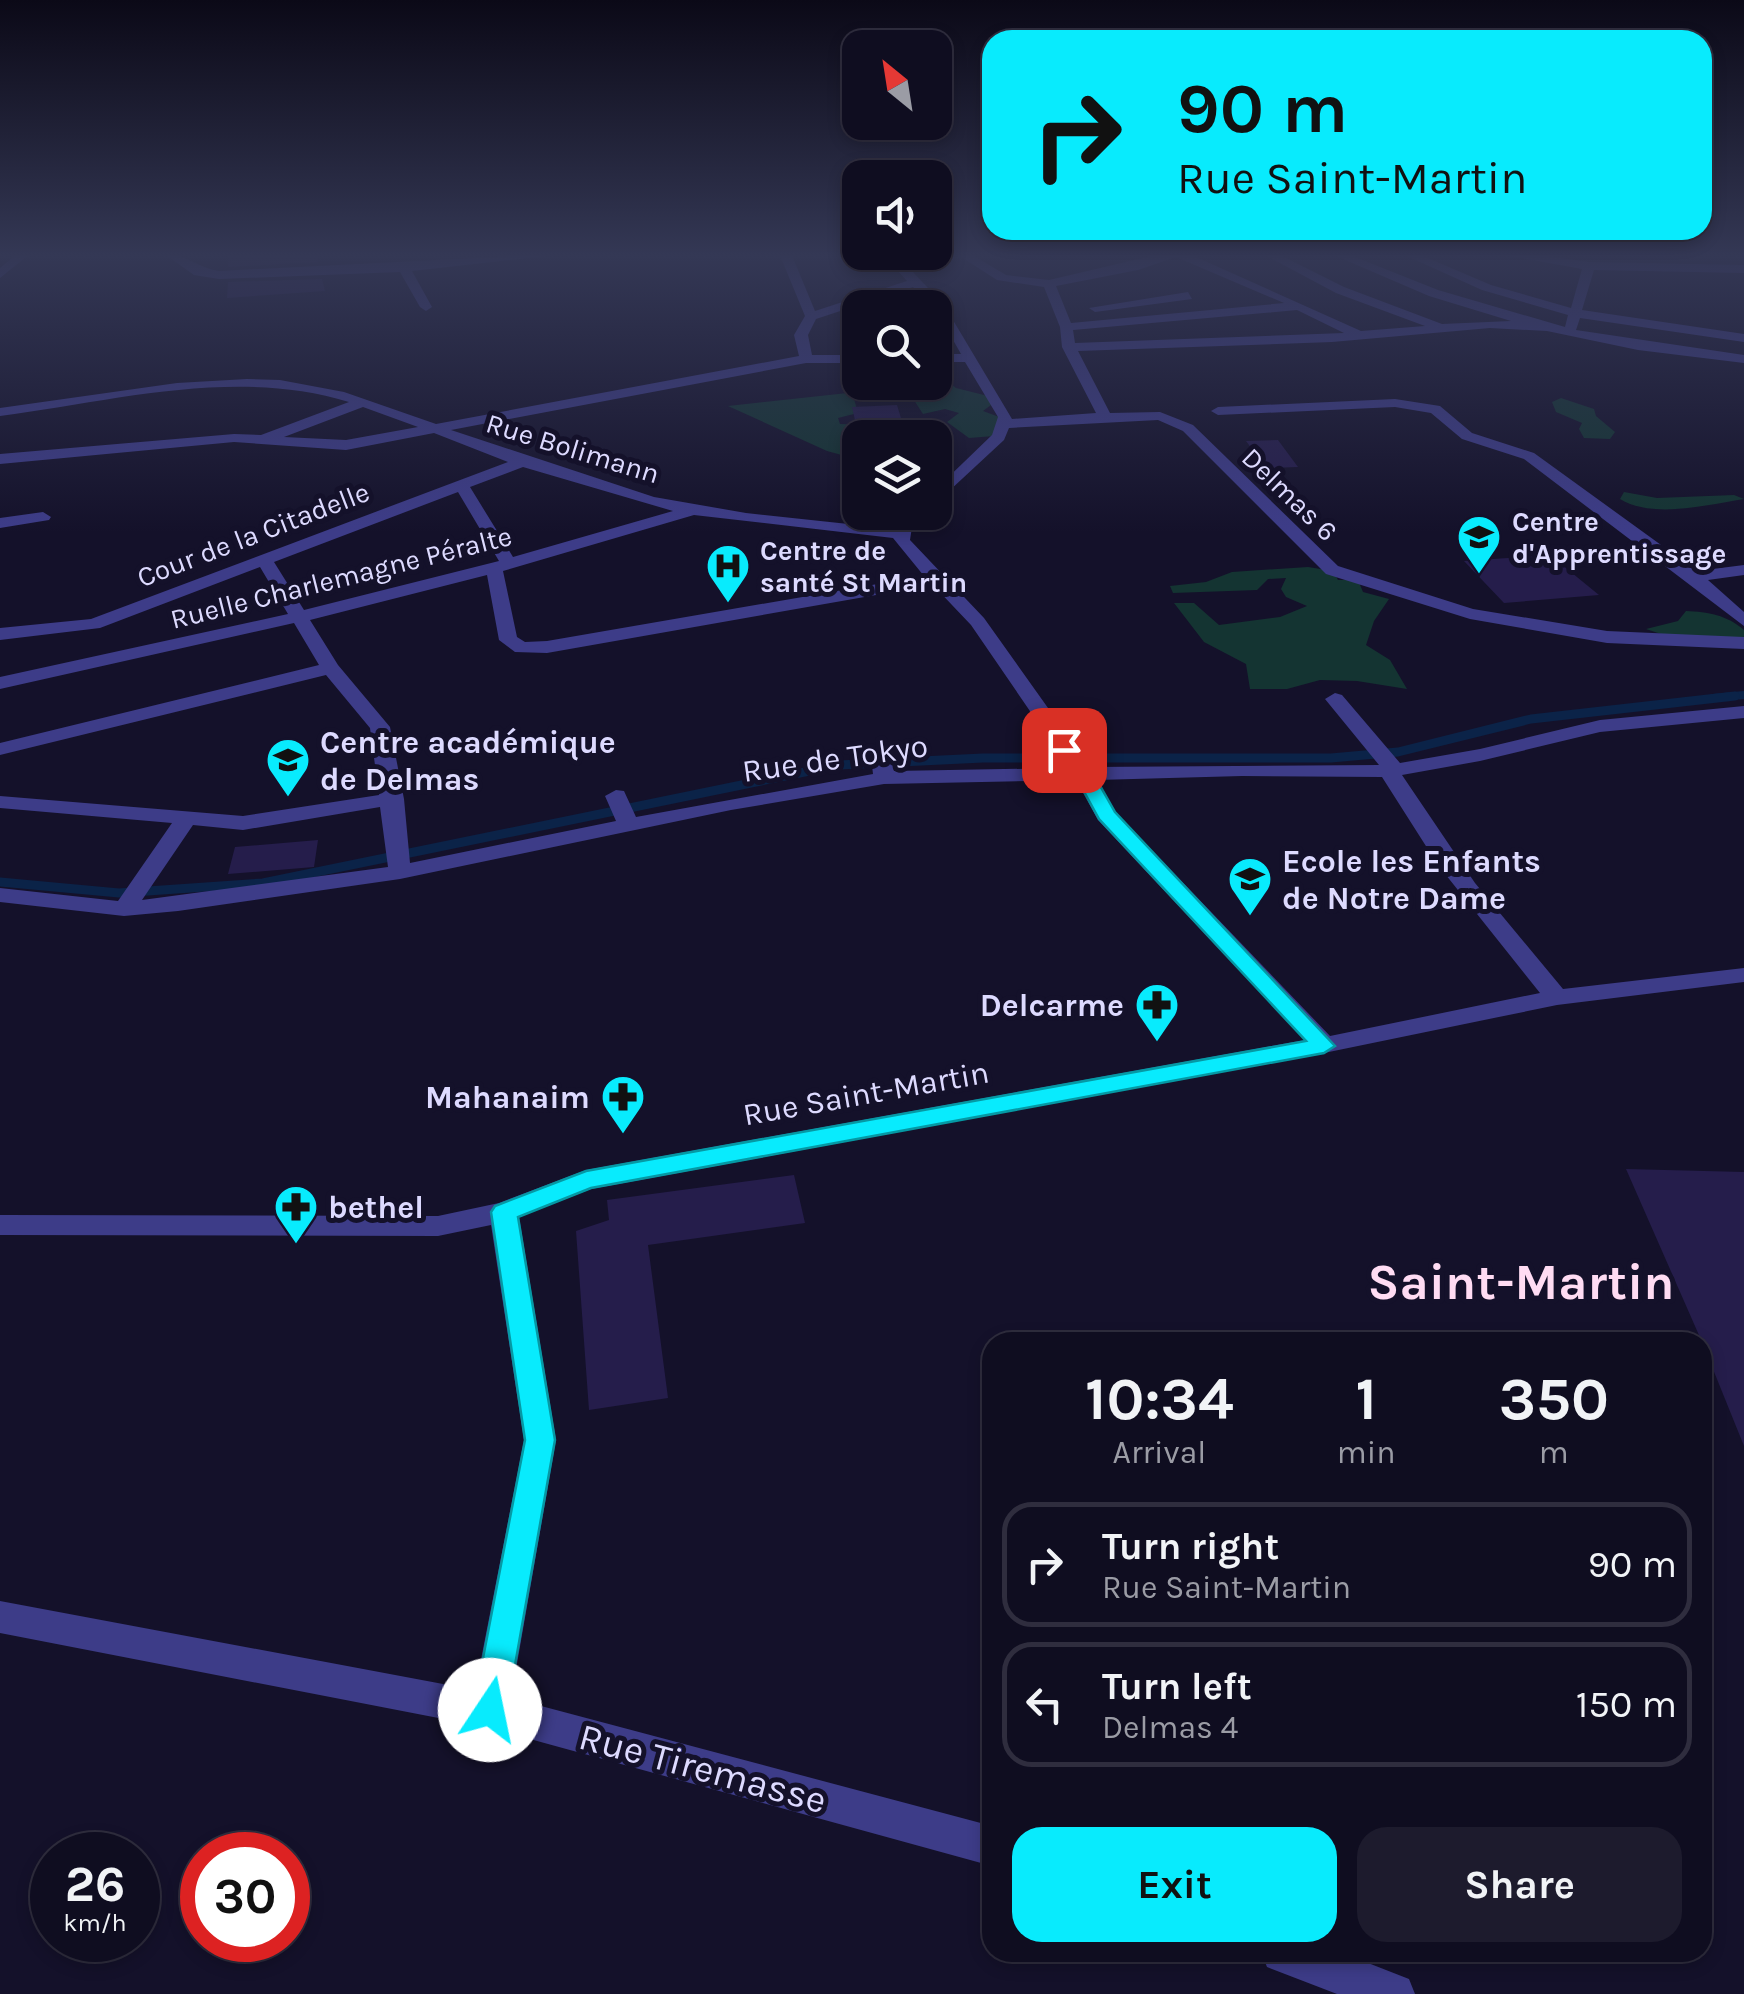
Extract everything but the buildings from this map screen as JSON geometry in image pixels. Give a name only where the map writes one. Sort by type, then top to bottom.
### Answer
[{"type":"street","points":[[803,346],[806,359]]},
{"type":"street","points":[[952,486],[999,437],[1006,424],[961,346]]},
{"type":"street","points":[[1095,346],[1070,347],[1105,417]]},
{"type":"street","points":[[1628,346],[1744,359]]},
{"type":"street","points":[[952,358],[967,358]]},
{"type":"street","points":[[0,459],[188,441],[346,445],[806,359],[842,359]]},
{"type":"street","name":"Rue Bolimann","points":[[0,412],[230,385],[281,384],[364,402],[521,462],[692,510],[900,534]]},
{"type":"street","points":[[262,440],[364,402]]},
{"type":"street","points":[[1218,411],[1396,404],[1435,409],[1467,436],[1529,456],[1694,577],[1744,620]]},
{"type":"street","name":"Delmas 6","points":[[1006,424],[1160,416],[1188,428],[1332,570],[1470,614],[1608,638],[1744,643]]},
{"type":"street","name":"Cour de la Citadelle","points":[[0,634],[94,624],[521,462]]},
{"type":"street","points":[[461,484],[502,566],[508,640],[522,648],[547,648],[940,578]]},
{"type":"street","name":"Ruelle Charlemagne Péralte","points":[[0,684],[300,618],[502,566],[692,510]]},
{"type":"street","points":[[0,523],[43,517]]},
{"type":"street","points":[[903,530],[900,534],[906,548],[940,578],[978,622],[1106,815],[1324,1046]]},
{"type":"street","points":[[264,559],[330,668],[380,728],[393,799],[400,872]]},
{"type":"street","points":[[1694,577],[1744,570]]},
{"type":"street","points":[[0,749],[330,668]]},
{"type":"street","points":[[1335,700],[1368,736],[1420,828],[1557,998]]},
{"type":"street","name":"Rue de Tokyo","points":[[0,895],[124,908],[400,872],[882,766],[1075,763],[1389,768],[1480,756],[1600,726],[1744,712]]},
{"type":"street","points":[[616,796],[628,822]]},
{"type":"street","points":[[0,802],[243,823],[393,799]]},
{"type":"street","points":[[124,908],[187,818]]},
{"type":"street","name":"Rue Saint-Martin","points":[[0,1225],[438,1226],[504,1212],[586,1180],[1324,1046],[1557,998],[1744,975]]},
{"type":"street","points":[[490,1710],[540,1440],[504,1212]]},
{"type":"street","name":"Rue Tiremasse","points":[[0,1617],[490,1710],[982,1843]]},
{"type":"street","points":[[1309,1962],[1394,1994]]},
{"type":"green space","points":[[952,385],[988,396],[991,405],[983,411],[1002,418],[994,436],[969,438],[950,420],[959,413],[945,409],[923,414],[914,400],[952,400]]},
{"type":"green space","points":[[842,394],[842,400],[854,400],[858,413],[838,418],[842,424],[842,455],[728,406]]},
{"type":"green space","points":[[1561,398],[1594,409],[1596,416],[1615,432],[1610,439],[1584,438],[1579,429],[1582,423],[1556,412],[1552,402]]},
{"type":"green space","points":[[1624,492],[1657,498],[1734,495],[1744,499],[1664,509],[1633,505],[1620,499]]},
{"type":"green space","points":[[1308,567],[1333,571],[1338,580],[1358,580],[1363,592],[1389,599],[1374,621],[1366,645],[1390,660],[1407,689],[1320,680],[1287,689],[1250,689],[1246,664],[1204,642],[1174,603],[1194,603],[1219,625],[1280,617],[1307,606],[1286,597],[1281,589],[1286,578],[1268,579],[1257,590],[1173,593],[1170,586],[1206,582],[1232,572]]},
{"type":"green space","points":[[1686,611],[1710,613],[1731,621],[1744,630],[1744,641],[1667,636],[1646,629],[1678,621]]},
{"type":"waterway","points":[[1713,698],[1744,695]]},
{"type":"waterway","points":[[0,882],[119,893],[263,883],[839,765],[983,758],[1331,758],[1398,752],[1531,719],[1735,696]]},
{"type":"place","name":"Centre d'Apprentissage","points":[[1479,575]]},
{"type":"place","name":"Centre de santé St Martin","points":[[728,604]]},
{"type":"place","name":"Centre académique de Delmas","points":[[288,798]]},
{"type":"place","name":"Ecole les Enfants de Notre Dame","points":[[1250,917]]},
{"type":"place","name":"Delcarme","points":[[1157,1043]]},
{"type":"place","name":"Mahanaim","points":[[623,1135]]},
{"type":"place","name":"bethel","points":[[296,1245]]},
{"type":"district","name":"Saint-Martin","points":[[1521,1281]]},
{"type":"route","points":[[490,1710],[540,1440],[504,1212],[586,1180],[1324,1046],[1106,815],[1079,766],[1064,750]]}]
